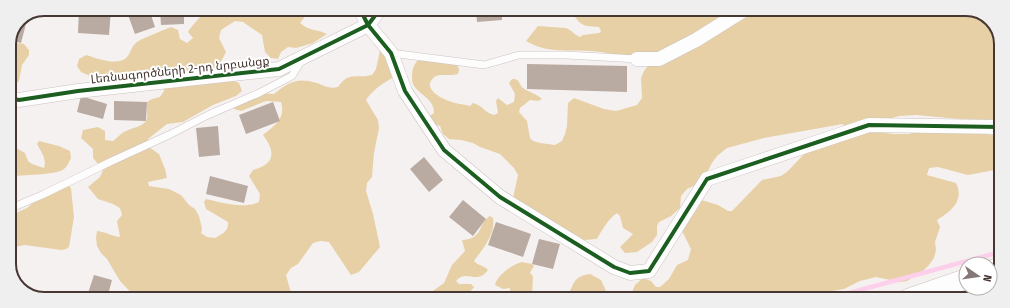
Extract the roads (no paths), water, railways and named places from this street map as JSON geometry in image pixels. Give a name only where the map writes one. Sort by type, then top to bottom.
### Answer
[{"type":"street","points":[[364,16],[368,25],[391,53],[405,91],[444,150],[500,197],[614,267],[630,273],[648,270],[707,179],[869,125],[994,127]]},
{"type":"street","name":"Լեռնագործների 2-րդ նրբանցք","points":[[16,99],[278,69],[368,25],[375,16]]},
{"type":"street","points":[[637,59],[659,59],[696,40],[734,16]]},
{"type":"street","points":[[928,292],[958,282]]},
{"type":"lane","points":[[391,53],[484,65],[519,55],[567,54],[637,59]]},
{"type":"lane","points":[[16,206],[259,93],[292,76],[305,56]]},
{"type":"waterway","points":[[853,292],[994,254]]}]
